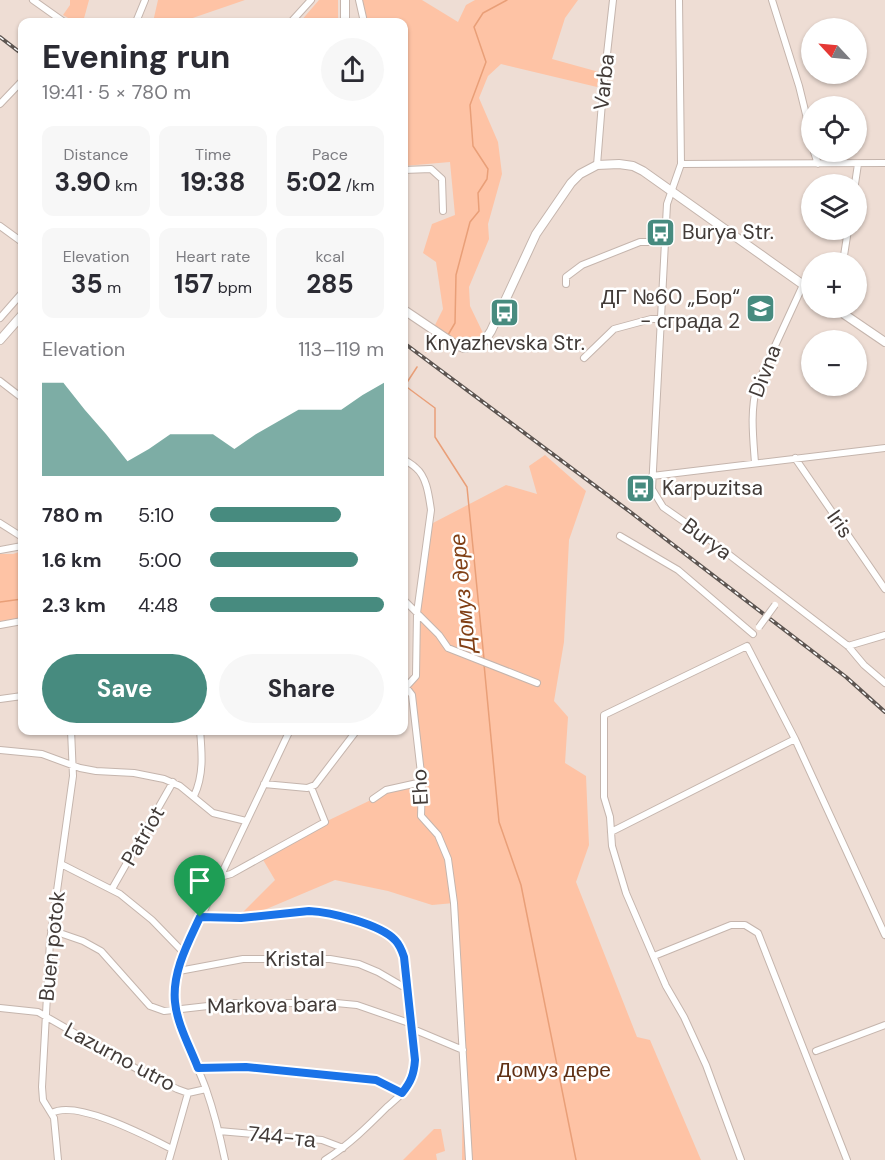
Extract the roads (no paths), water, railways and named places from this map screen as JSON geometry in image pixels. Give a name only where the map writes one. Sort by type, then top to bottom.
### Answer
[{"type":"street","points":[[33,0],[58,18]]},
{"type":"street","points":[[138,18],[145,0]]},
{"type":"street","points":[[295,18],[311,0]]},
{"type":"street","points":[[345,0],[345,18]]},
{"type":"street","points":[[359,0],[363,18]]},
{"type":"street","name":"Varba","points":[[597,165],[613,0]]},
{"type":"street","points":[[679,0],[681,164],[885,163]]},
{"type":"street","points":[[772,0],[801,96]]},
{"type":"street","points":[[0,104],[18,85]]},
{"type":"street","name":"Burya","points":[[681,164],[667,204],[652,489],[663,507],[716,544],[848,646],[885,684]]},
{"type":"street","points":[[856,174],[858,164]]},
{"type":"street","points":[[408,313],[456,345],[470,348],[483,343],[541,227],[571,183],[580,174],[597,165],[633,166],[801,284]]},
{"type":"street","points":[[408,170],[431,169],[442,179],[443,211]]},
{"type":"street","points":[[0,226],[18,239]]},
{"type":"street","points":[[566,284],[566,277],[582,265],[640,242],[664,242]]},
{"type":"street","name":"Divna","points":[[755,463],[752,422],[753,401],[757,385],[801,289]]},
{"type":"street","points":[[0,317],[18,297]]},
{"type":"street","points":[[850,318],[885,342]]},
{"type":"street","points":[[584,358],[614,329],[651,319],[662,319]]},
{"type":"street","points":[[0,340],[18,320]]},
{"type":"street","points":[[0,381],[18,395]]},
{"type":"street","points":[[652,476],[885,448]]},
{"type":"street","name":"Iris","points":[[795,458],[885,589]]},
{"type":"street","name":"Eho","points":[[408,464],[416,467],[422,475],[431,510],[417,613],[416,676],[408,683]]},
{"type":"street","points":[[0,522],[18,534]]},
{"type":"street","points":[[620,536],[678,570],[753,634]]},
{"type":"street","points":[[0,550],[18,547]]},
{"type":"street","points":[[741,1160],[706,1065],[684,1017],[666,986],[626,893],[612,846],[603,789],[604,716],[747,646],[753,634],[775,605],[779,594]]},
{"type":"street","points":[[408,604],[439,635],[448,648],[537,683]]},
{"type":"street","points":[[0,625],[18,622]]},
{"type":"street","points":[[848,646],[885,635]]},
{"type":"street","points":[[747,646],[795,740],[885,935]]},
{"type":"street","name":"Eho","points":[[408,690],[412,695],[422,782],[422,816],[438,835],[448,859],[454,903],[469,1160]]},
{"type":"street","points":[[0,699],[18,697]]},
{"type":"street","name":"Buen potok","points":[[58,1160],[55,1125],[52,1113],[42,1095],[51,930],[74,766],[71,735]]},
{"type":"street","points":[[194,796],[199,786],[202,758],[200,735]]},
{"type":"street","points":[[225,1160],[219,1131],[177,1010],[175,996],[184,953],[288,735]]},
{"type":"street","points":[[264,784],[311,787],[318,782],[353,735]]},
{"type":"street","points":[[611,832],[795,740]]},
{"type":"street","points":[[0,750],[42,754],[74,766],[103,772],[141,774],[174,782],[213,813],[246,821]]},
{"type":"street","name":"Patriot","points":[[112,889],[174,782]]},
{"type":"street","points":[[373,799],[386,790],[422,782]]},
{"type":"street","points":[[220,877],[231,874],[325,822],[311,787]]},
{"type":"street","points":[[61,864],[112,889],[152,920],[184,953]]},
{"type":"street","points":[[200,917],[241,918],[309,911],[363,923],[389,935],[397,942],[404,957],[413,1027],[414,1074],[410,1084],[402,1093],[343,1148],[325,1160]]},
{"type":"street","points":[[654,956],[731,925],[745,925],[758,933],[847,1160]]},
{"type":"street","name":"Markova bara","points":[[51,930],[83,941],[101,951],[150,1006],[164,1011],[234,1003],[357,1005],[463,1050]]},
{"type":"street","name":"Kristal","points":[[179,971],[243,959],[330,958],[359,964],[402,986],[407,986]]},
{"type":"street","name":"Lazurno utro","points":[[0,1008],[31,1010],[45,1015],[137,1070],[188,1093],[206,1089]]},
{"type":"street","points":[[816,1051],[885,1025]]},
{"type":"street","points":[[198,1068],[246,1067],[376,1080],[402,1093]]},
{"type":"street","points":[[169,1160],[188,1093]]},
{"type":"street","points":[[52,1113],[62,1109],[85,1113],[116,1123],[172,1149]]},
{"type":"street","name":"744-та","points":[[219,1131],[322,1140],[343,1148]]},
{"type":"waterway","points":[[448,335],[455,323],[456,275],[470,222],[479,211],[478,193],[487,179],[488,169],[473,146],[470,105],[486,62],[474,27],[483,13],[507,0]]},
{"type":"waterway","name":"Домуз дере","points":[[426,352],[443,340]]},
{"type":"waterway","name":"Домуз дере","points":[[408,381],[417,367]]},
{"type":"waterway","name":"Домуз дере","points":[[408,388],[435,408],[435,437],[467,487],[484,659]]},
{"type":"waterway","points":[[0,602],[18,600]]},
{"type":"waterway","name":"Домуз дере","points":[[484,664],[499,822],[521,885],[576,1160]]},
{"type":"railway","points":[[0,37],[18,51]]},
{"type":"railway","points":[[408,346],[846,677],[885,712]]},
{"type":"place","name":"Burya Str.","points":[[661,232]]},
{"type":"place","name":"ДГ №60 „Бор“ - сграда 2","points":[[761,309]]},
{"type":"place","name":"Knyazhevska Str.","points":[[505,312]]},
{"type":"place","name":"Karpuzitsa","points":[[641,488]]}]
